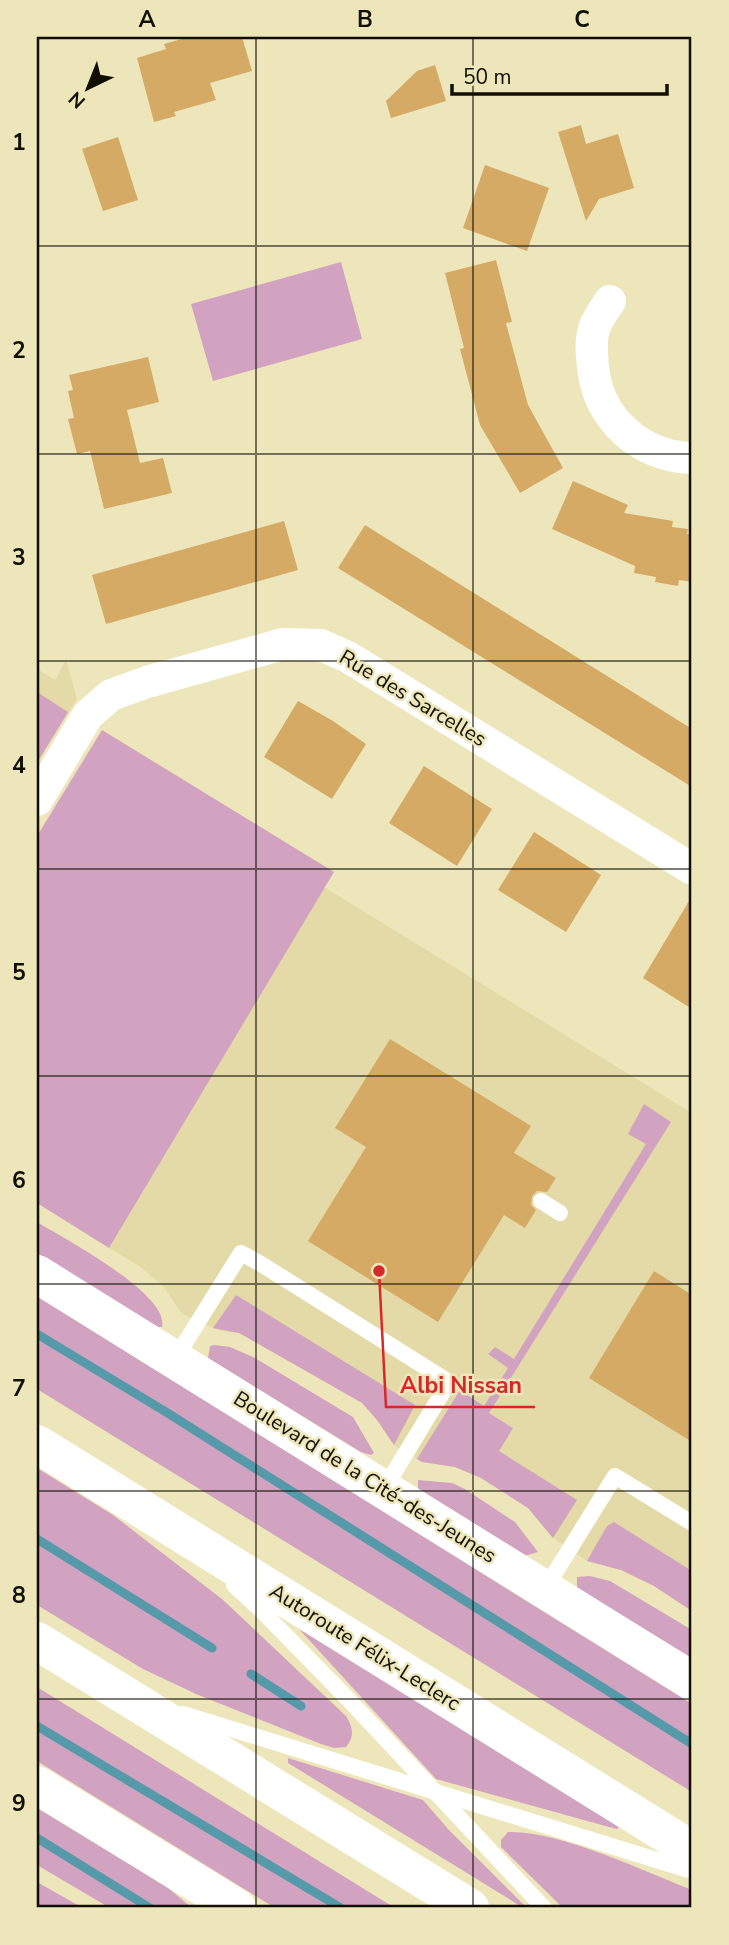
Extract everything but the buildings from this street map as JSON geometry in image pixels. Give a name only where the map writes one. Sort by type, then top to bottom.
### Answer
[{"type":"main road","name":"Boulevard de la Cité-des-Jeunes","points":[[37,1275],[692,1681]]},
{"type":"main road","name":"Autoroute Félix-Leclerc","points":[[37,1444],[692,1850]]},
{"type":"main road","points":[[37,1642],[470,1908]]},
{"type":"main road","points":[[37,1785],[234,1907]]},
{"type":"street","points":[[610,301],[594,328],[591,352],[593,374],[607,412],[617,426],[632,439],[663,454],[692,458]]},
{"type":"street","name":"Rue des Sarcelles","points":[[37,800],[88,715],[111,695],[257,650],[283,644],[310,643],[348,657],[692,869]]},
{"type":"lane","points":[[541,1201],[560,1213]]},
{"type":"lane","points":[[175,1359],[241,1253],[261,1264],[449,1382],[384,1489]]},
{"type":"lane","points":[[545,1589],[615,1476],[692,1523]]},
{"type":"lane","points":[[158,1518],[259,1608],[544,1908]]},
{"type":"lane","points":[[131,1699],[692,1871]]},
{"type":"shaded area","points":[[341,262],[362,339],[213,381],[191,304]]},
{"type":"shaded area","points":[[66,660],[77,699],[37,763],[37,669],[55,680]]},
{"type":"shaded area","points":[[37,692],[68,712],[37,763]]},
{"type":"shaded area","points":[[102,730],[334,872],[109,1248],[37,1203],[37,836]]},
{"type":"shaded area","points":[[324,887],[692,1113],[692,1611],[654,1586],[621,1570],[587,1561],[553,1538],[528,1508],[481,1478],[455,1467],[422,1462],[394,1445],[362,1403],[265,1346],[239,1333],[220,1331],[182,1314],[163,1286],[139,1266],[109,1248]]},
{"type":"shaded area","points":[[644,1104],[671,1122],[489,1413],[513,1428],[499,1451],[577,1500],[553,1538],[528,1508],[481,1478],[455,1467],[417,1459],[460,1390],[484,1406],[508,1368],[488,1354],[495,1347],[514,1359],[646,1144],[628,1134]]},
{"type":"shaded area","points":[[37,1222],[133,1283],[150,1299],[160,1314],[162,1327],[156,1327],[37,1253]]},
{"type":"shaded area","points":[[236,1295],[415,1405],[394,1445],[362,1403],[239,1333],[213,1328]]},
{"type":"shaded area","points":[[37,1296],[692,1704],[692,1792],[37,1389]]},
{"type":"shaded area","points":[[210,1346],[230,1347],[253,1357],[353,1417],[374,1453],[371,1455],[361,1452],[208,1358]]},
{"type":"shaded area","points":[[37,1468],[113,1515],[222,1599],[346,1716],[352,1732],[346,1747],[334,1748],[321,1744],[196,1694],[143,1669],[37,1605]]},
{"type":"shaded area","points":[[418,1480],[452,1483],[465,1489],[515,1522],[538,1552],[524,1556],[418,1490]]},
{"type":"shaded area","points":[[614,1522],[692,1571],[692,1611],[654,1586],[621,1570],[587,1561],[607,1526]]},
{"type":"shaded area","points":[[590,1576],[610,1581],[692,1630],[692,1658],[577,1588],[577,1577]]},
{"type":"shaded area","points":[[299,1629],[619,1827],[609,1827],[436,1779]]},
{"type":"shaded area","points":[[37,1687],[395,1908],[275,1908],[37,1761]]},
{"type":"shaded area","points":[[288,1758],[423,1800],[525,1906],[522,1907],[288,1763]]},
{"type":"shaded area","points":[[37,1808],[167,1887],[192,1908],[110,1908],[37,1865]]},
{"type":"shaded area","points":[[508,1832],[528,1833],[576,1844],[692,1890],[692,1908],[563,1908],[501,1847],[501,1840]]},
{"type":"shaded area","points":[[37,1882],[83,1908],[37,1908]]},
{"type":"waterway","points":[[37,1334],[166,1412],[692,1744]]},
{"type":"waterway","points":[[37,1539],[212,1648]]},
{"type":"waterway","points":[[251,1674],[301,1706]]},
{"type":"waterway","points":[[37,1726],[341,1908]]},
{"type":"waterway","points":[[37,1838],[150,1908]]},
{"type":"place","name":"Albi Nissan","points":[[379,1271]]}]
